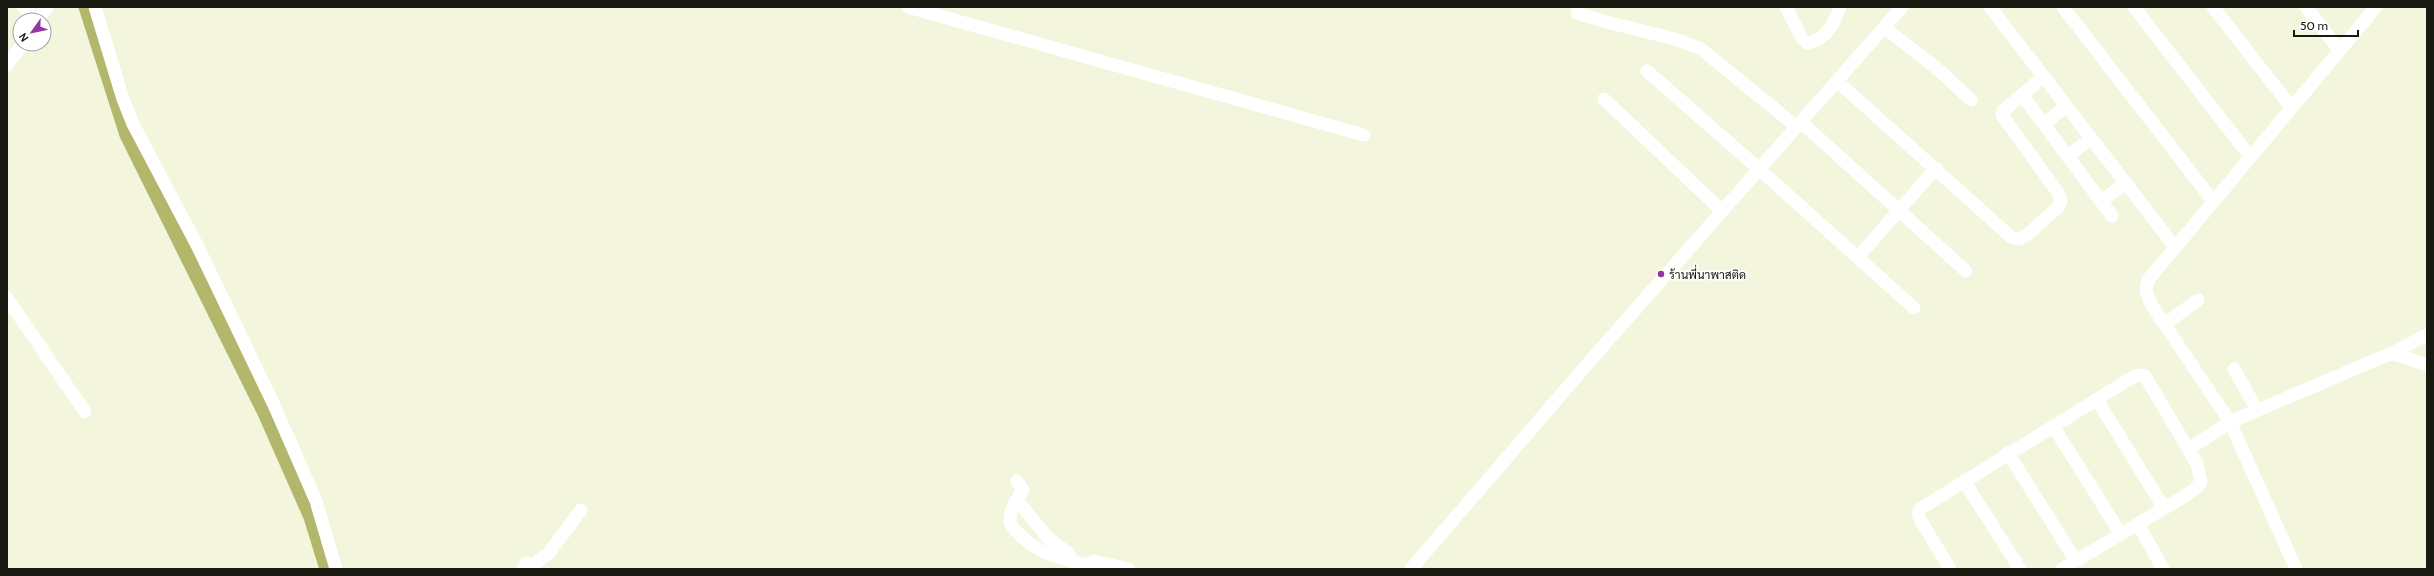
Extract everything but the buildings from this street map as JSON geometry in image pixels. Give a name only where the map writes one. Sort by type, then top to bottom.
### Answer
[{"type":"street","points":[[95,7],[123,99],[133,124],[198,247],[274,405],[316,501],[336,569]]},
{"type":"street","points":[[908,7],[1364,134]]},
{"type":"street","points":[[1786,7],[1802,38],[1807,42],[1820,38],[1828,30],[1840,7]]},
{"type":"street","points":[[1410,569],[1902,7]]},
{"type":"street","points":[[1990,7],[2175,247]]},
{"type":"street","points":[[2063,7],[2213,201]]},
{"type":"street","points":[[2134,7],[2245,150]]},
{"type":"street","points":[[2213,7],[2291,107]]},
{"type":"street","points":[[2306,7],[2340,51]]},
{"type":"street","points":[[2296,569],[2230,422],[2150,304],[2146,291],[2148,280],[2376,7]]},
{"type":"street","points":[[1577,12],[1603,22],[1678,40],[1701,49],[1799,124],[1966,270]]},
{"type":"street","points":[[1884,27],[1941,72],[1971,100]]},
{"type":"street","points":[[7,65],[17,52]]},
{"type":"street","points":[[1647,71],[1914,308]]},
{"type":"street","points":[[1837,81],[1936,168],[2011,237],[2019,239],[2027,235],[2059,206],[2061,201],[2059,194],[2002,115],[2003,111],[2044,76]]},
{"type":"street","points":[[2022,95],[2112,216]]},
{"type":"street","points":[[1604,99],[1722,211]]},
{"type":"street","points":[[2044,124],[2066,106]]},
{"type":"street","points":[[2068,156],[2092,138]]},
{"type":"street","points":[[1858,257],[1936,168]]},
{"type":"street","points":[[2101,201],[2126,183]]},
{"type":"street","points":[[7,298],[85,412]]},
{"type":"street","points":[[2165,324],[2198,300]]},
{"type":"street","points":[[2188,449],[2230,422],[2392,353],[2427,335]]},
{"type":"street","points":[[2392,353],[2427,365]]},
{"type":"street","points":[[2234,369],[2257,410]]},
{"type":"street","points":[[1950,569],[1918,514],[1920,509],[1927,503],[2008,453],[2138,375],[2145,376],[2197,464],[2201,482],[2196,488],[2062,569]]},
{"type":"street","points":[[2097,400],[2164,508]]},
{"type":"street","points":[[2053,426],[2121,534]]},
{"type":"street","points":[[2008,453],[2076,561]]},
{"type":"street","points":[[1017,481],[1023,490],[1012,509],[1010,521],[1014,530],[1039,551],[1078,565],[1101,561],[1128,569]]},
{"type":"street","points":[[1964,481],[2020,569]]},
{"type":"street","points":[[1017,500],[1047,537],[1069,554],[1078,565]]},
{"type":"street","points":[[523,569],[527,563],[531,566],[549,553],[581,510]]},
{"type":"street","points":[[2138,524],[2164,569]]},
{"type":"waterway","points":[[86,7],[127,135],[265,413],[311,517],[327,569]]},
{"type":"place","name":"ร้านพี่นาพาสติด","points":[[1661,274]]}]
